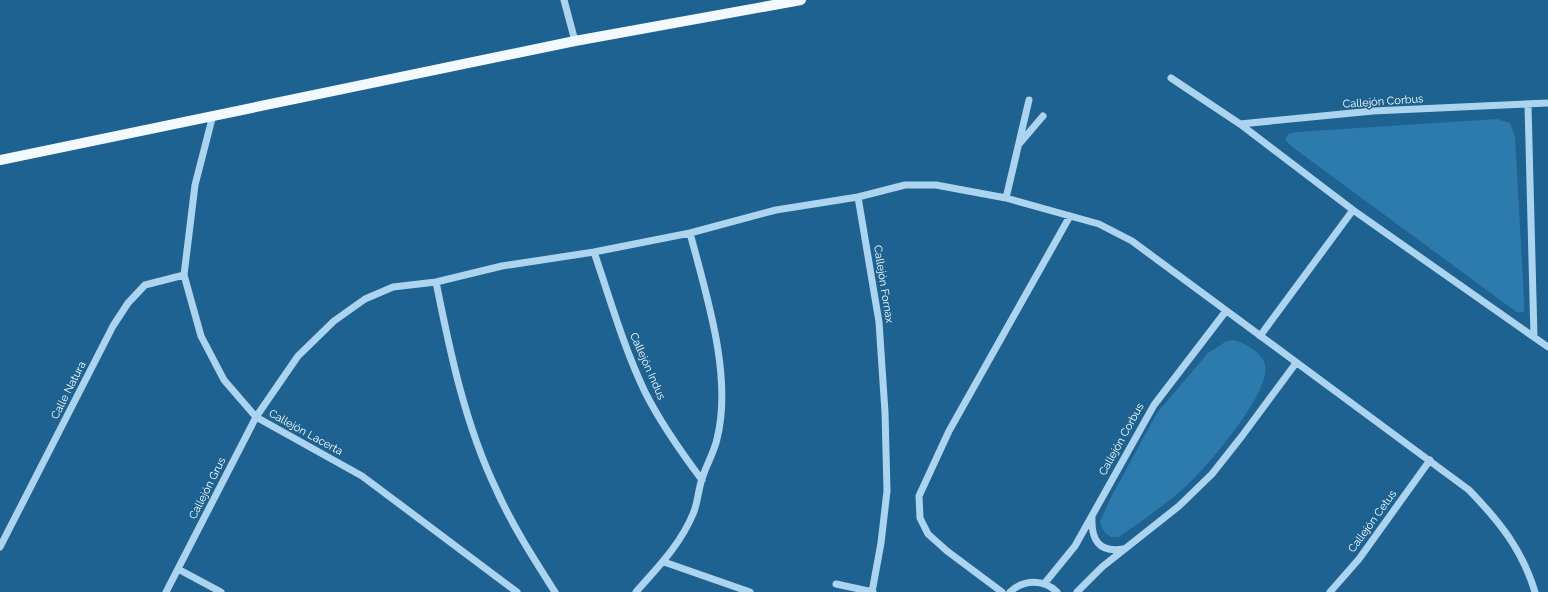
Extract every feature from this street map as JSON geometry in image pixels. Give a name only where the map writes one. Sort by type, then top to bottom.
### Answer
[{"type":"main road","points":[[0,160],[575,41],[801,0]]},
{"type":"street","points":[[564,0],[575,41]]},
{"type":"street","points":[[1171,78],[1240,124],[1353,210],[1548,347]]},
{"type":"street","points":[[1006,198],[1029,100]]},
{"type":"street","name":"Callejón Corbus","points":[[1240,124],[1373,112],[1548,103]]},
{"type":"street","points":[[1528,105],[1534,337]]},
{"type":"street","points":[[213,115],[195,185],[184,275],[201,336],[224,380],[256,417]]},
{"type":"street","points":[[1018,145],[1043,116]]},
{"type":"street","points":[[594,252],[690,233],[776,210],[858,197],[905,186],[936,185],[1006,198],[1098,224],[1132,241],[1469,490],[1497,519],[1520,552],[1535,592]]},
{"type":"street","name":"Callejón Fornax","points":[[858,197],[879,322],[885,412],[887,490],[882,543],[873,592]]},
{"type":"street","points":[[1260,336],[1353,210]]},
{"type":"street","points":[[1002,592],[947,551],[928,534],[920,518],[919,496],[949,431],[1070,216]]},
{"type":"street","points":[[636,592],[664,562],[680,540],[694,513],[702,480],[717,439],[722,398],[718,350],[690,233]]},
{"type":"street","name":"Callejón Lacerta","points":[[517,592],[362,476],[256,417],[298,356],[334,321],[365,298],[393,287],[436,282],[502,266],[594,252]]},
{"type":"street","name":"Callejón Indus","points":[[594,252],[625,344],[645,392],[672,440],[702,480]]},
{"type":"street","name":"Calle Natura","points":[[0,547],[113,326],[128,304],[145,285],[184,275]]},
{"type":"street","points":[[436,282],[468,418],[495,489],[526,546],[555,592]]},
{"type":"street","name":"Callejón Corbus","points":[[1044,584],[1074,546],[1154,405],[1226,311]]},
{"type":"street","points":[[1077,592],[1123,549],[1179,506],[1212,474],[1296,363]]},
{"type":"street","name":"Callejón Grus","points":[[166,592],[256,417]]},
{"type":"street","name":"Callejón Cetus","points":[[1330,592],[1359,559],[1430,460]]},
{"type":"street","points":[[1092,515],[1093,533],[1098,544],[1109,550],[1123,549]]},
{"type":"street","points":[[664,562],[750,592]]},
{"type":"street","points":[[178,569],[221,592]]},
{"type":"street","points":[[1010,592],[1024,584],[1034,582],[1044,584],[1057,592]]},
{"type":"street","points":[[836,584],[873,592]]},
{"type":"shaded area","points":[[1497,119],[1510,123],[1515,136],[1524,300],[1524,311],[1521,313],[1511,308],[1295,149],[1285,140],[1288,134],[1297,132]]},
{"type":"shaded area","points":[[1233,340],[1243,343],[1257,352],[1265,365],[1264,377],[1258,393],[1247,412],[1205,467],[1182,490],[1119,537],[1109,536],[1104,532],[1100,522],[1110,499],[1157,413],[1208,353],[1225,342]]}]
